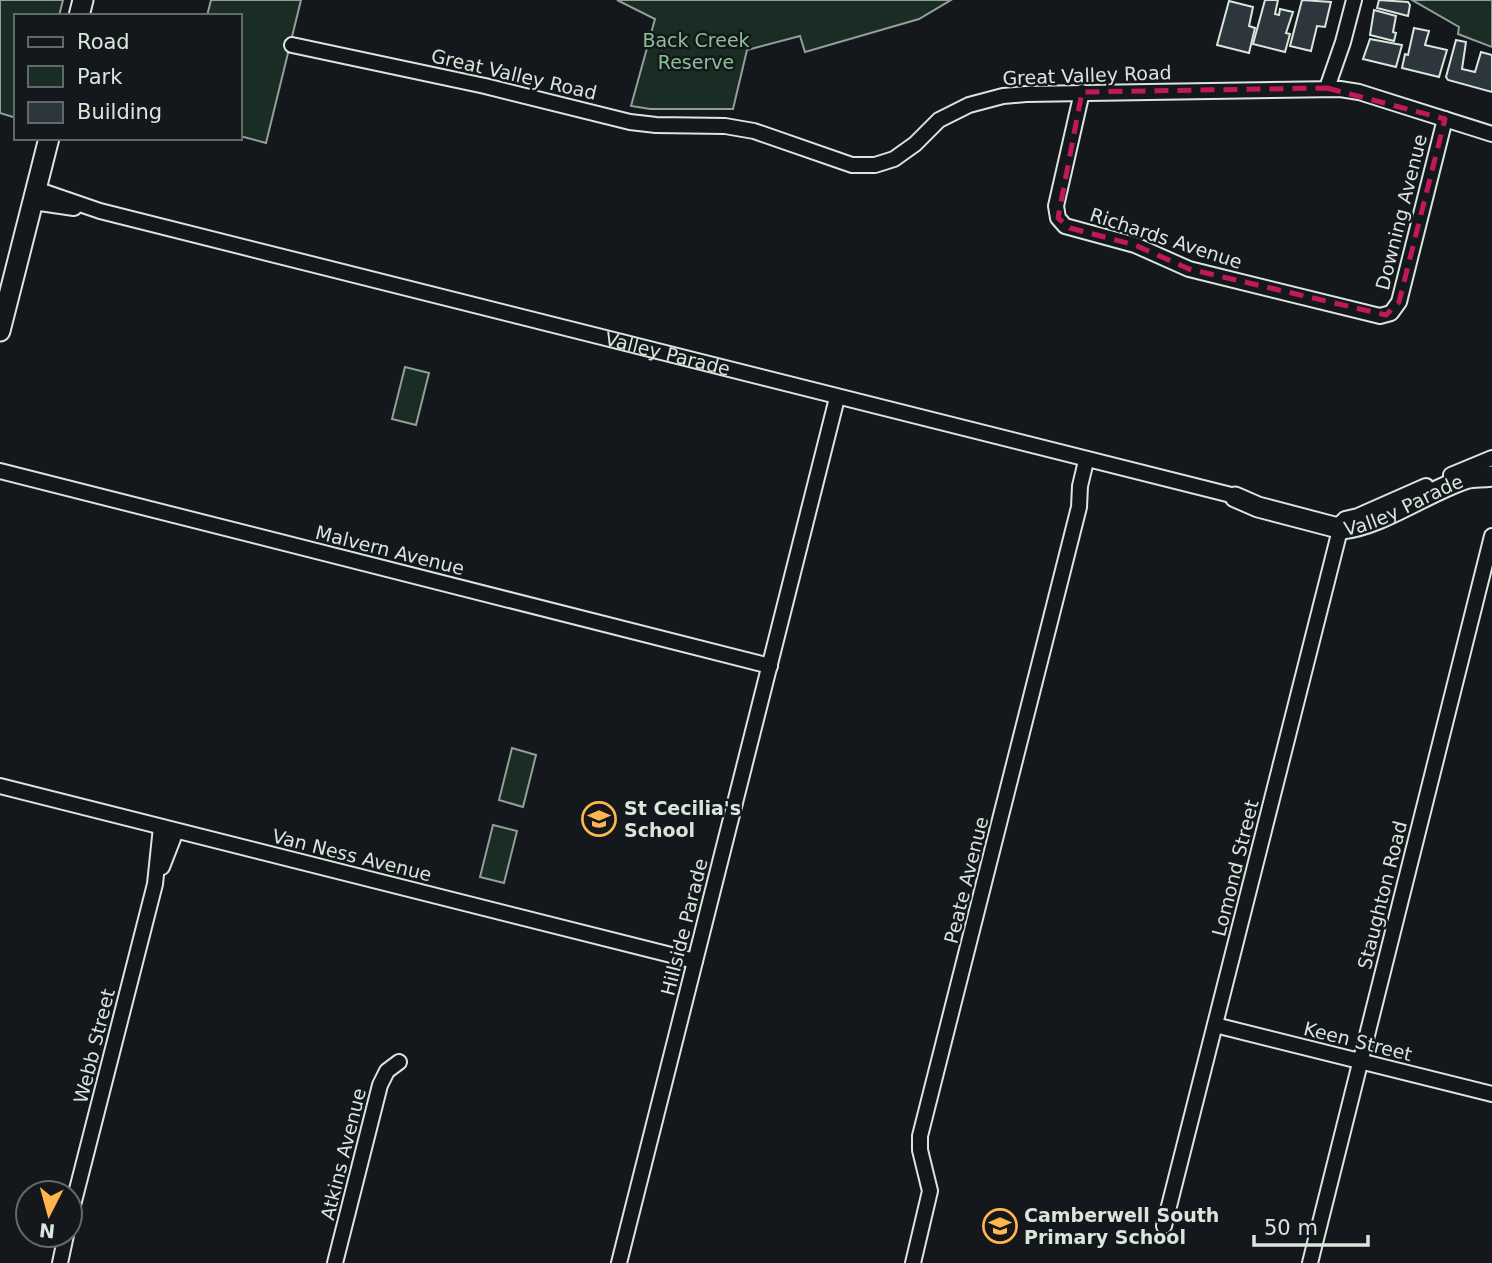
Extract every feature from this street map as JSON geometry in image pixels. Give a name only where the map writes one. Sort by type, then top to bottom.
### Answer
[{"type":"street","points":[[1334,88],[1354,0]]},
{"type":"street","name":"Great Valley Road","points":[[292,45],[485,86],[631,122],[725,126],[754,131],[852,165],[875,165],[894,159],[946,116],[987,99],[1014,95],[1334,88],[1359,92],[1492,134]]},
{"type":"street","name":"Richards Avenue","points":[[1083,92],[1056,206],[1058,218],[1065,226],[1135,246],[1189,269],[1371,315],[1391,313]]},
{"type":"street","name":"Downing Avenue","points":[[1391,313],[1399,302],[1445,119]]},
{"type":"street","points":[[0,331],[48,140]]},
{"type":"street","name":"Valley Parade","points":[[34,195],[1235,497],[1258,507],[1353,527],[1467,478],[1492,476]]},
{"type":"street","name":"Hillside Parade","points":[[619,1263],[837,398]]},
{"type":"street","name":"Valley Parade","points":[[1342,524],[1492,458]]},
{"type":"street","name":"Peate Avenue","points":[[912,1263],[930,1191],[920,1150],[920,1136],[1091,462]]},
{"type":"street","name":"Malvern Avenue","points":[[0,471],[770,666]]},
{"type":"street","name":"Lomond Street","points":[[1164,1226],[1342,524]]},
{"type":"street","name":"Staughton Road","points":[[1310,1263],[1492,536]]},
{"type":"street","name":"Van Ness Avenue","points":[[0,786],[695,961]]},
{"type":"street","name":"Webb Street","points":[[155,884],[161,827]]},
{"type":"street","name":"Webb Street","points":[[80,1179],[155,884],[176,831]]},
{"type":"street","name":"Keen Street","points":[[1215,1025],[1492,1094]]},
{"type":"street","name":"Atkins Avenue","points":[[335,1263],[380,1085],[387,1071],[399,1062]]},
{"type":"highlighted area","points":[[1327,88],[1445,119],[1399,302],[1386,315],[1189,269],[1135,245],[1070,228],[1058,218],[1082,92]]},
{"type":"green space","points":[[0,0],[63,0],[60,14],[14,14],[14,117],[0,113]]},
{"type":"green space","points":[[211,0],[301,0],[266,143],[242,137],[242,14],[208,14]]},
{"type":"green space","name":"Back Creek Reserve","points":[[617,0],[951,0],[919,19],[805,52],[800,36],[747,50],[733,109],[650,109],[631,106],[655,19]]},
{"type":"green space","points":[[1412,0],[1492,0],[1492,47],[1458,34],[1459,27]]},
{"type":"green space","points":[[405,367],[429,373],[416,425],[392,419]]},
{"type":"green space","points":[[512,748],[536,755],[523,807],[499,800]]},
{"type":"green space","points":[[493,825],[517,831],[504,883],[480,877]]},
{"type":"building","points":[[1265,0],[1278,0],[1275,14],[1279,15],[1280,9],[1293,12],[1286,33],[1290,34],[1285,52],[1253,44]]},
{"type":"building","points":[[1302,0],[1331,2],[1325,27],[1317,26],[1311,51],[1290,46]]},
{"type":"building","points":[[1379,0],[1408,2],[1408,16],[1377,8]]},
{"type":"building","points":[[1229,1],[1253,7],[1249,26],[1255,28],[1249,53],[1217,45]]},
{"type":"building","points":[[1374,10],[1396,16],[1394,41],[1370,35]]},
{"type":"building","points":[[1414,28],[1429,31],[1425,45],[1447,50],[1439,77],[1402,68]]},
{"type":"building","points":[[1370,39],[1402,45],[1396,67],[1363,59]]},
{"type":"building","points":[[1456,40],[1466,42],[1462,69],[1475,72],[1481,52],[1492,55],[1492,92],[1448,80],[1446,77]]},
{"type":"place","name":"St Cecilia's School","points":[[599,819]]},
{"type":"place","name":"Camberwell South Primary School","points":[[1000,1226]]}]
